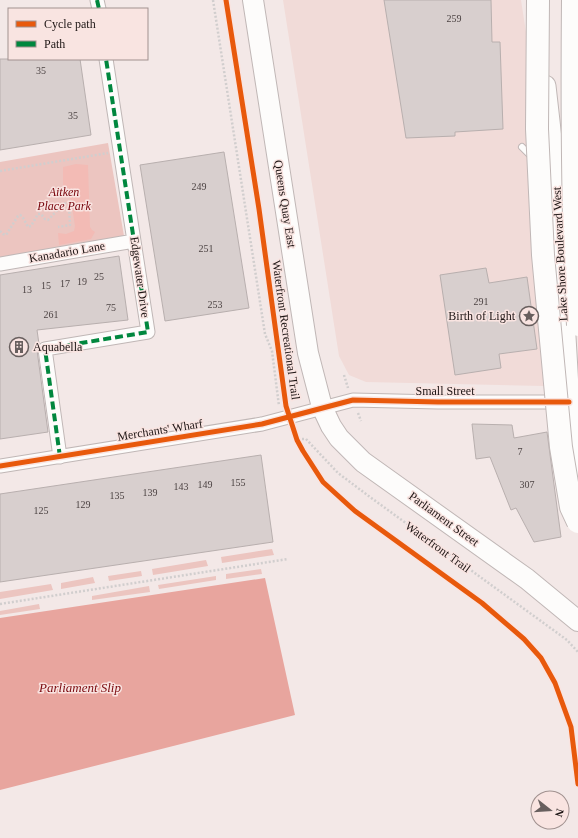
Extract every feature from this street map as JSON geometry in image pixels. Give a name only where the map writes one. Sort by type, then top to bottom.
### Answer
[{"type":"highway","name":"Lake Shore Boulevard West","points":[[537,0],[556,183],[569,402],[578,509]]},
{"type":"highway","points":[[537,0],[537,129],[543,255],[561,447],[571,507],[578,522]]},
{"type":"highway","points":[[573,0],[571,131],[573,244],[578,325]]},
{"type":"highway","points":[[556,183],[578,205]]},
{"type":"main road","name":"Queens Quay East","points":[[253,0],[308,353],[322,407]]},
{"type":"main road","name":"Parliament Street","points":[[322,407],[331,426],[339,438],[363,462],[527,580],[578,621]]},
{"type":"street","name":"Edgewater Drive","points":[[60,457],[45,349],[148,332],[106,60]]},
{"type":"street","name":"Kanadario Lane","points":[[0,264],[134,241]]},
{"type":"street","name":"Small Street","points":[[322,407],[353,400],[438,402],[569,402]]},
{"type":"street","name":"Merchants' Wharf","points":[[0,466],[262,424],[322,407]]},
{"type":"lane","points":[[522,147],[556,183]]},
{"type":"path","points":[[213,0],[265,334],[272,351],[279,407]]},
{"type":"path","points":[[0,171],[120,151]]},
{"type":"path","points":[[0,231],[3,234],[6,234],[20,215],[28,227],[31,226],[38,214],[41,214],[48,220],[64,203],[66,203],[69,205],[70,225],[58,227]]},
{"type":"path","points":[[0,604],[288,560]]},
{"type":"shaded area","points":[[283,0],[521,0],[528,45],[544,386],[366,382],[349,375],[339,356]]},
{"type":"shaded area","points":[[76,164],[88,165],[90,227],[95,232],[91,239],[59,245],[58,233],[66,234],[74,231],[75,226],[71,200],[69,197],[65,197],[63,186],[63,167]]},
{"type":"green space","name":"Aitken Place Park","points":[[108,143],[124,236],[0,259],[0,162]]},
{"type":"green space","points":[[272,549],[274,555],[222,563],[221,557]]},
{"type":"green space","points":[[206,560],[208,566],[153,575],[152,569]]},
{"type":"green space","points":[[261,569],[262,574],[226,579],[226,574]]},
{"type":"green space","points":[[141,571],[142,576],[109,581],[108,576]]},
{"type":"green space","points":[[216,576],[216,580],[159,589],[158,585]]},
{"type":"green space","points":[[93,577],[95,583],[61,589],[61,583]]},
{"type":"green space","points":[[51,584],[53,590],[0,599],[0,592]]},
{"type":"green space","points":[[149,586],[150,592],[92,600],[92,596]]},
{"type":"green space","points":[[39,604],[40,609],[0,615],[0,611]]},
{"type":"water","name":"Parliament Slip","points":[[265,578],[295,715],[0,790],[0,618]]},
{"type":"building","points":[[384,0],[491,0],[492,42],[500,42],[503,129],[455,132],[455,136],[406,138]]},
{"type":"building","points":[[0,59],[80,60],[91,135],[0,150]]},
{"type":"building","points":[[224,152],[249,308],[165,321],[140,165]]},
{"type":"building","name":"Aquabella","points":[[119,256],[128,320],[37,330],[39,344],[37,350],[48,432],[0,439],[0,275]]},
{"type":"building","points":[[486,268],[489,283],[527,277],[537,349],[499,354],[501,368],[455,375],[440,275]]},
{"type":"building","points":[[472,424],[512,425],[514,438],[547,432],[561,537],[534,542],[516,508],[511,510],[490,457],[476,459]]},
{"type":"building","points":[[261,455],[273,542],[0,582],[0,494]]},
{"type":"marked path","points":[[97,0],[99,8]]},
{"type":"marked path","points":[[60,457],[45,349],[148,332],[106,60]]},
{"type":"cycle path","name":"Waterfront Recreational Trail","points":[[226,0],[259,209],[286,406],[297,440],[323,482],[355,511],[482,603],[524,639],[541,658],[555,683],[571,727],[578,784]]},
{"type":"cycle path","points":[[0,466],[262,424],[353,400],[438,402],[569,402]]},
{"type":"place","name":"Birth of Light","points":[[529,316]]},
{"type":"place","name":"Aquabella","points":[[19,347]]}]
